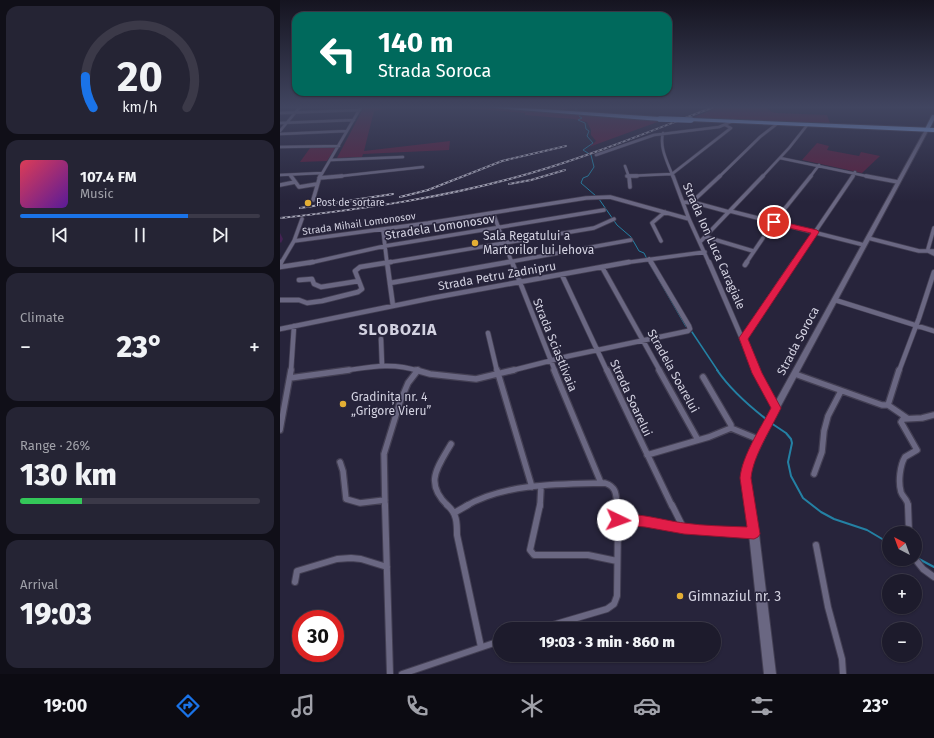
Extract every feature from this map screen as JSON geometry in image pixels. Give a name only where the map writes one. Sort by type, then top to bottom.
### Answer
[{"type":"street","points":[[313,200],[319,178],[343,138]]},
{"type":"street","points":[[596,154],[639,138]]},
{"type":"street","name":"Strada Ion Luca Caragiale","points":[[663,138],[662,144],[689,219],[743,338],[757,373],[776,408]]},
{"type":"street","points":[[627,176],[672,174],[718,138]]},
{"type":"street","points":[[692,202],[758,138]]},
{"type":"street","points":[[700,242],[780,158],[796,138]]},
{"type":"street","name":"Strada Soroca","points":[[770,674],[754,534],[745,478],[747,466],[776,408],[898,182],[925,138]]},
{"type":"street","points":[[280,147],[339,146]]},
{"type":"street","points":[[331,160],[403,156]]},
{"type":"street","points":[[780,158],[856,172],[898,182]]},
{"type":"street","points":[[774,222],[819,165]]},
{"type":"street","points":[[626,166],[630,187]]},
{"type":"street","points":[[319,178],[423,167]]},
{"type":"street","points":[[743,338],[856,172]]},
{"type":"street","points":[[280,175],[291,176],[322,173]]},
{"type":"street","points":[[291,176],[295,182],[302,187],[317,184]]},
{"type":"street","points":[[280,185],[295,182]]},
{"type":"street","name":"Strada Mihail Lomonosov","points":[[294,241],[383,230],[591,197],[606,196],[689,219]]},
{"type":"street","points":[[683,202],[692,202],[730,211],[864,245]]},
{"type":"street","name":"Stradela Lomonosov","points":[[280,267],[314,262],[385,246],[604,210]]},
{"type":"street","points":[[661,241],[652,223],[665,212]]},
{"type":"street","name":"Strada Sciastlivaia","points":[[493,213],[601,483]]},
{"type":"street","points":[[280,300],[292,299],[307,302],[345,296],[361,291],[355,271],[360,267],[594,228],[614,218]]},
{"type":"street","points":[[280,264],[294,241],[302,219]]},
{"type":"street","points":[[928,251],[934,228]]},
{"type":"street","points":[[383,230],[393,306]]},
{"type":"street","points":[[706,237],[753,251]]},
{"type":"street","points":[[745,265],[763,238]]},
{"type":"street","points":[[868,238],[916,250],[934,251]]},
{"type":"street","points":[[390,283],[631,240]]},
{"type":"street","points":[[928,251],[934,254]]},
{"type":"street","name":"Strada Petru Zadnipru","points":[[280,329],[393,306],[562,276],[602,267],[705,252]]},
{"type":"street","points":[[290,378],[382,365],[404,366],[430,374],[471,379],[498,374],[551,360],[688,331],[690,328],[649,259]]},
{"type":"street","name":"Stradela Soarelui","points":[[602,267],[698,440]]},
{"type":"street","points":[[888,405],[901,363],[934,272]]},
{"type":"street","name":"Strada Soarelui","points":[[562,276],[684,529]]},
{"type":"street","points":[[299,280],[312,279],[312,283],[321,287],[359,281]]},
{"type":"street","points":[[835,300],[934,331]]},
{"type":"street","points":[[280,430],[286,391],[290,378],[294,326]]},
{"type":"street","points":[[488,333],[498,374],[532,487]]},
{"type":"street","points":[[381,339],[382,365]]},
{"type":"street","points":[[390,674],[384,454],[400,402],[408,383],[418,370]]},
{"type":"street","points":[[795,374],[882,405],[888,405],[907,418],[923,419],[934,415]]},
{"type":"street","points":[[703,376],[731,425],[731,428]]},
{"type":"street","points":[[814,474],[822,452],[824,431],[828,416],[841,390]]},
{"type":"street","points":[[907,418],[902,420],[902,426],[917,450],[906,456],[903,460],[901,480],[902,493],[908,502],[908,526]]},
{"type":"street","points":[[647,455],[698,440],[731,428],[760,440]]},
{"type":"street","points":[[450,444],[439,466],[434,486],[436,494],[454,513],[481,648]]},
{"type":"street","points":[[340,462],[343,468],[345,496],[348,501],[359,503],[385,500]]},
{"type":"street","points":[[454,513],[470,502],[532,487],[601,483],[610,484],[615,489],[618,520],[617,596],[614,604],[611,607],[562,622]]},
{"type":"street","points":[[541,487],[540,505],[530,550],[531,553],[534,555],[594,556],[617,560]]},
{"type":"street","points":[[618,520],[645,522],[684,529],[754,534]]},
{"type":"street","points":[[816,545],[828,607],[842,658],[843,674]]},
{"type":"street","points":[[295,582],[297,571],[337,559],[361,559],[387,567]]},
{"type":"street","points":[[921,566],[934,577]]},
{"type":"street","points":[[402,674],[493,644]]},
{"type":"shaded area","points":[[347,138],[367,138],[364,151],[450,141],[449,150],[363,154],[362,157],[337,158]]},
{"type":"shaded area","points":[[594,138],[612,138],[589,147],[596,141]]},
{"type":"shaded area","points":[[817,143],[829,146],[827,150],[859,156],[861,152],[880,156],[862,173],[802,160]]},
{"type":"shaded area","points":[[336,147],[327,161],[300,162],[310,148]]},
{"type":"waterway","points":[[589,138],[593,143],[583,150],[591,155],[594,167],[588,176],[583,178],[581,183],[596,196]]},
{"type":"waterway","points":[[599,199],[617,225],[631,237],[639,251],[644,253],[649,263]]},
{"type":"waterway","points":[[649,262],[686,326]]},
{"type":"waterway","points":[[692,332],[718,371]]},
{"type":"waterway","points":[[717,370],[728,384],[766,419]]},
{"type":"waterway","points":[[771,423],[786,433],[791,439],[792,443],[788,462],[791,476],[803,498],[821,512],[834,519],[867,530],[882,539]]},
{"type":"waterway","points":[[922,561],[934,567]]},
{"type":"railway","points":[[280,218],[344,211],[469,189],[531,173],[632,138]]},
{"type":"railway","points":[[400,197],[428,190],[502,161],[566,146]]},
{"type":"railway","points":[[509,184],[531,180],[565,170]]},
{"type":"railway","points":[[300,208],[393,194]]},
{"type":"place","name":"Post de sortare","points":[[308,203]]},
{"type":"place","name":"Sala Regatului a Martorilor lui Iehova","points":[[475,243]]},
{"type":"place","name":"Gradinița nr. 4 „Grigore Vieru”","points":[[343,404]]},
{"type":"place","name":"Gimnaziul nr. 3","points":[[680,596]]},
{"type":"district","name":"SLOBOZIA","points":[[398,329]]},
{"type":"route","points":[[618,520],[655,523],[684,529],[754,534],[745,478],[747,466],[776,408],[757,373],[743,338],[815,232],[774,222]]}]
